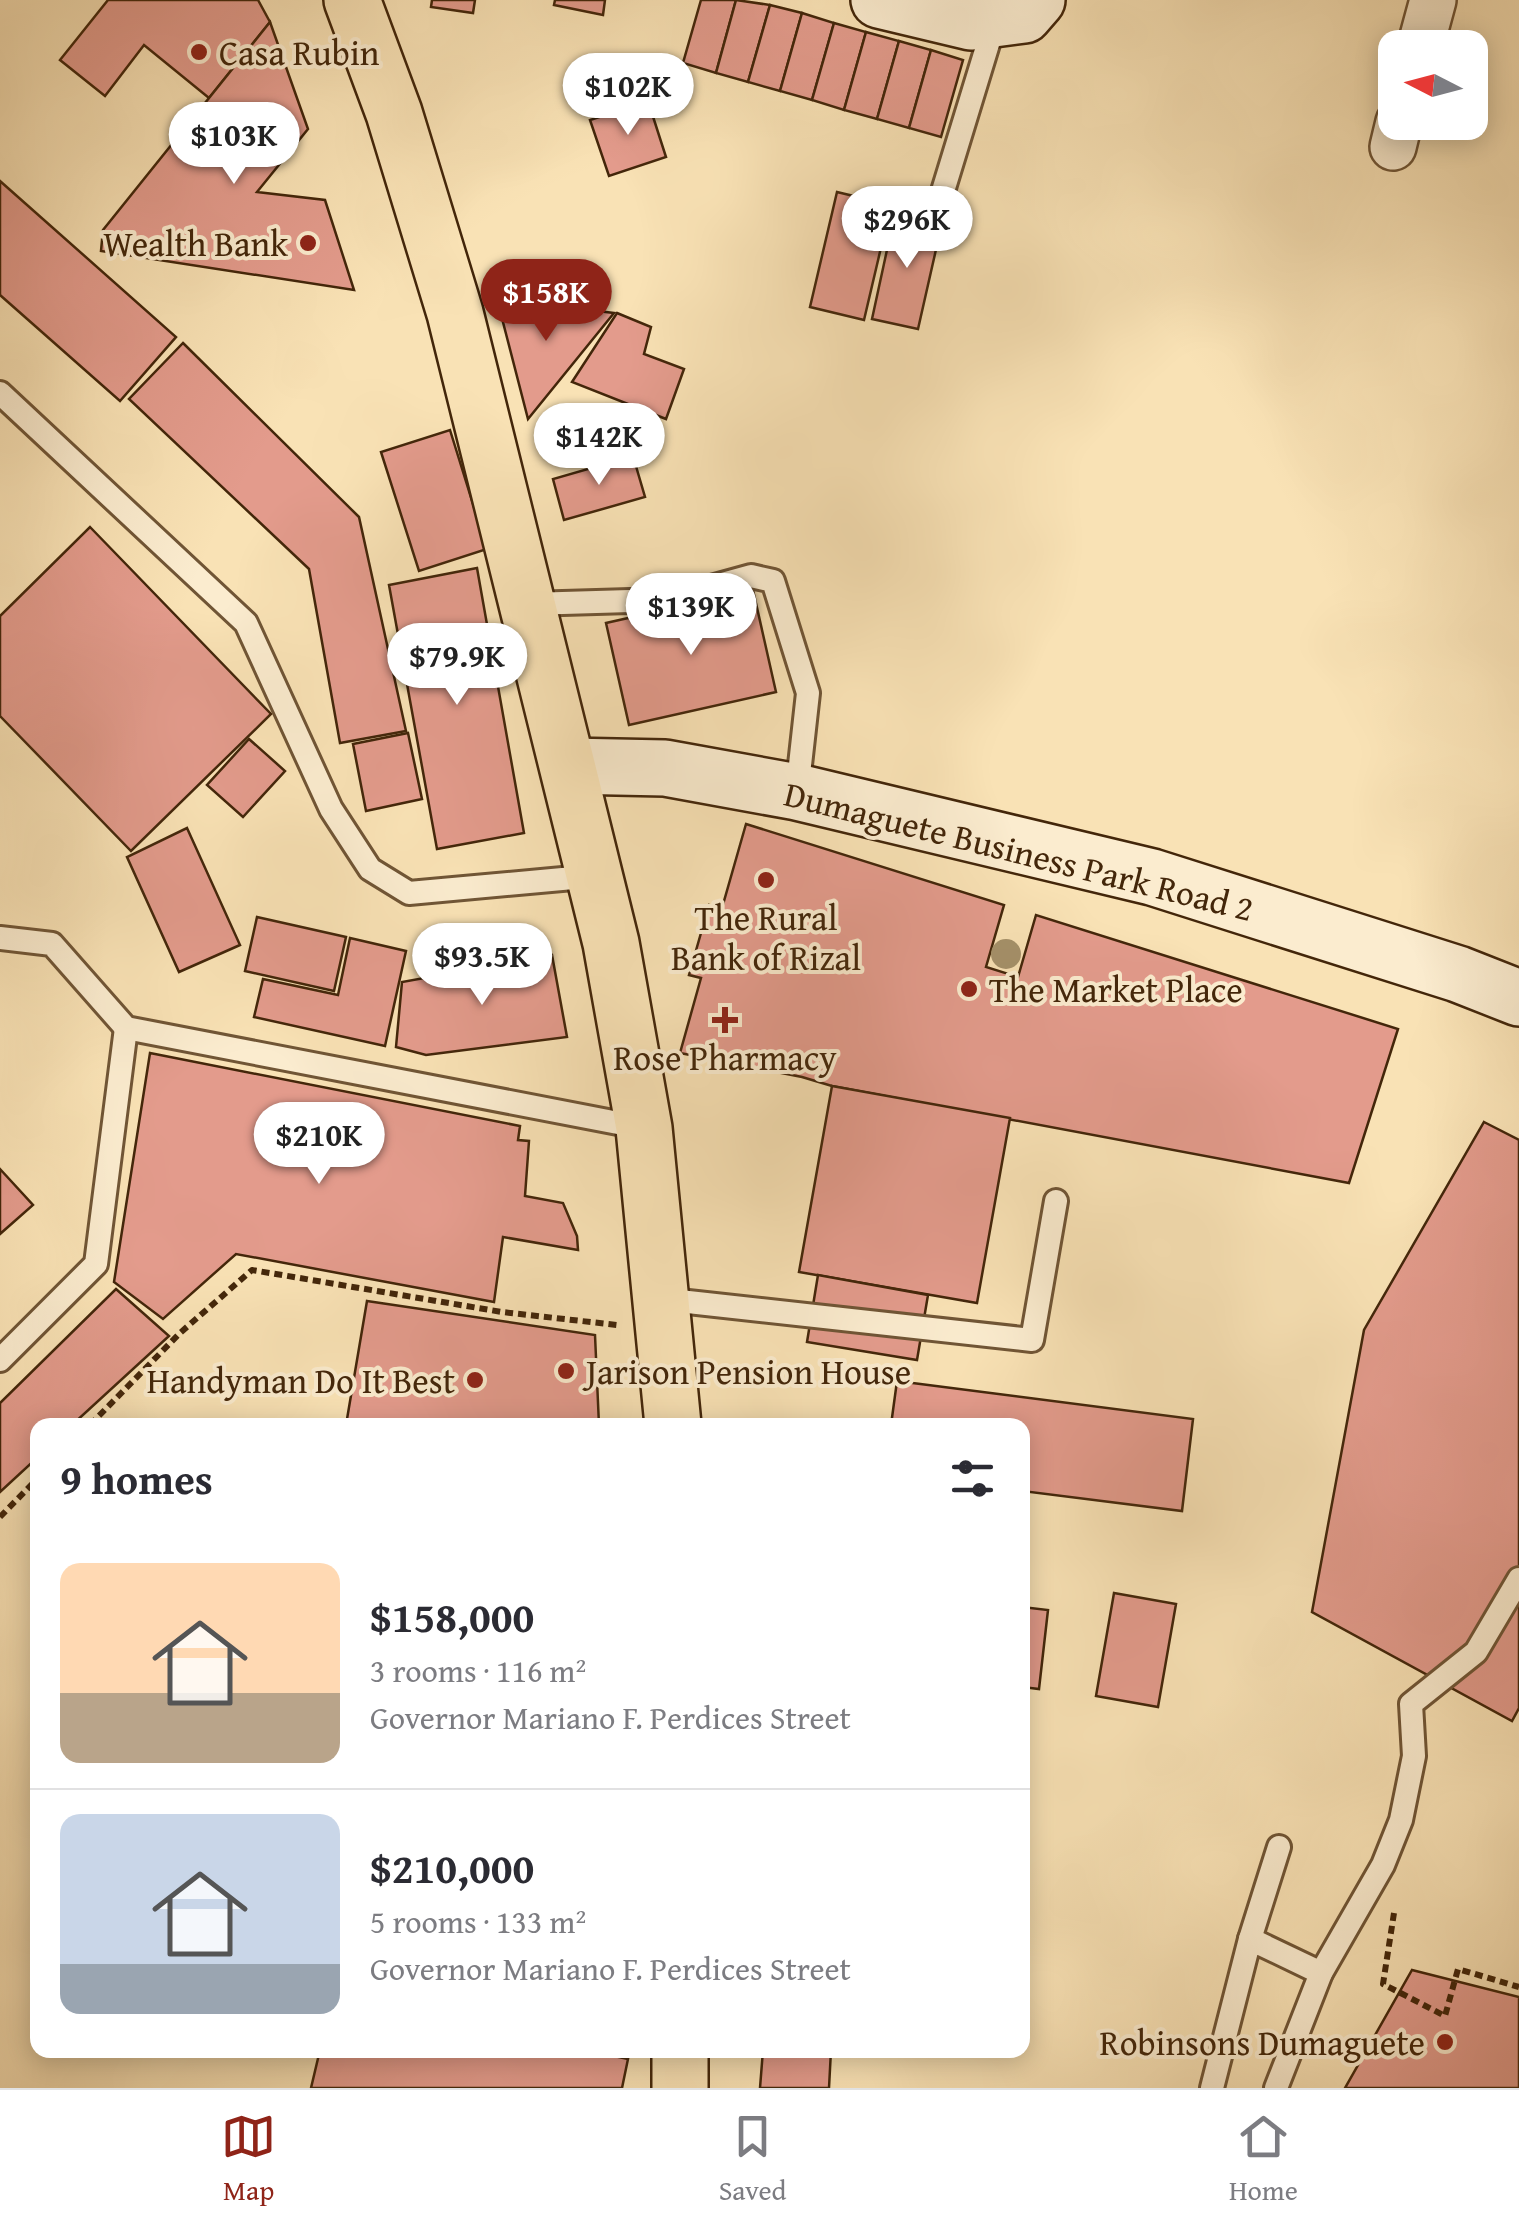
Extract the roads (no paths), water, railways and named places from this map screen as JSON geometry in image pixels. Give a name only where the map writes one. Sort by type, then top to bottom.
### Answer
[{"type":"main road","points":[[352,0],[394,114],[455,313],[610,942],[644,1128],[672,1418]]},
{"type":"main road","points":[[680,2058],[680,2088]]},
{"type":"street","points":[[879,0],[972,22],[1016,10]]},
{"type":"street","points":[[1425,30],[1434,0]]},
{"type":"street","name":"Dumaguete Business Park Road 2","points":[[568,766],[666,768],[797,792],[1152,877],[1458,974],[1519,998]]},
{"type":"lane","points":[[936,214],[1016,10]]},
{"type":"lane","points":[[0,392],[246,623],[332,809],[370,869],[409,892],[595,876]]},
{"type":"lane","points":[[529,604],[664,600],[751,576],[773,581],[808,693],[797,792]]},
{"type":"lane","points":[[0,938],[52,944],[126,1028],[644,1128]]},
{"type":"lane","points":[[0,1360],[96,1264],[126,1028]]},
{"type":"lane","points":[[662,1315],[1032,1340],[1056,1201]]},
{"type":"lane","points":[[1276,2088],[1321,1973],[1383,1865],[1400,1820],[1414,1756],[1411,1704],[1476,1652],[1519,1579]]},
{"type":"lane","points":[[1212,2088],[1250,1939],[1280,1847]]},
{"type":"lane","points":[[1250,1939],[1321,1973]]},
{"type":"place","name":"Casa Rubin","points":[[199,52]]},
{"type":"place","name":"Wealth Bank","points":[[308,243]]},
{"type":"place","name":"The Rural Bank of Rizal","points":[[766,880]]},
{"type":"place","name":"The Market Place","points":[[969,989]]},
{"type":"place","name":"Rose Pharmacy","points":[[725,1020]]},
{"type":"place","name":"Jarison Pension House","points":[[566,1371]]},
{"type":"place","name":"Handyman Do It Best","points":[[475,1380]]},
{"type":"place","name":"Robinsons Dumaguete","points":[[1445,2042]]}]
